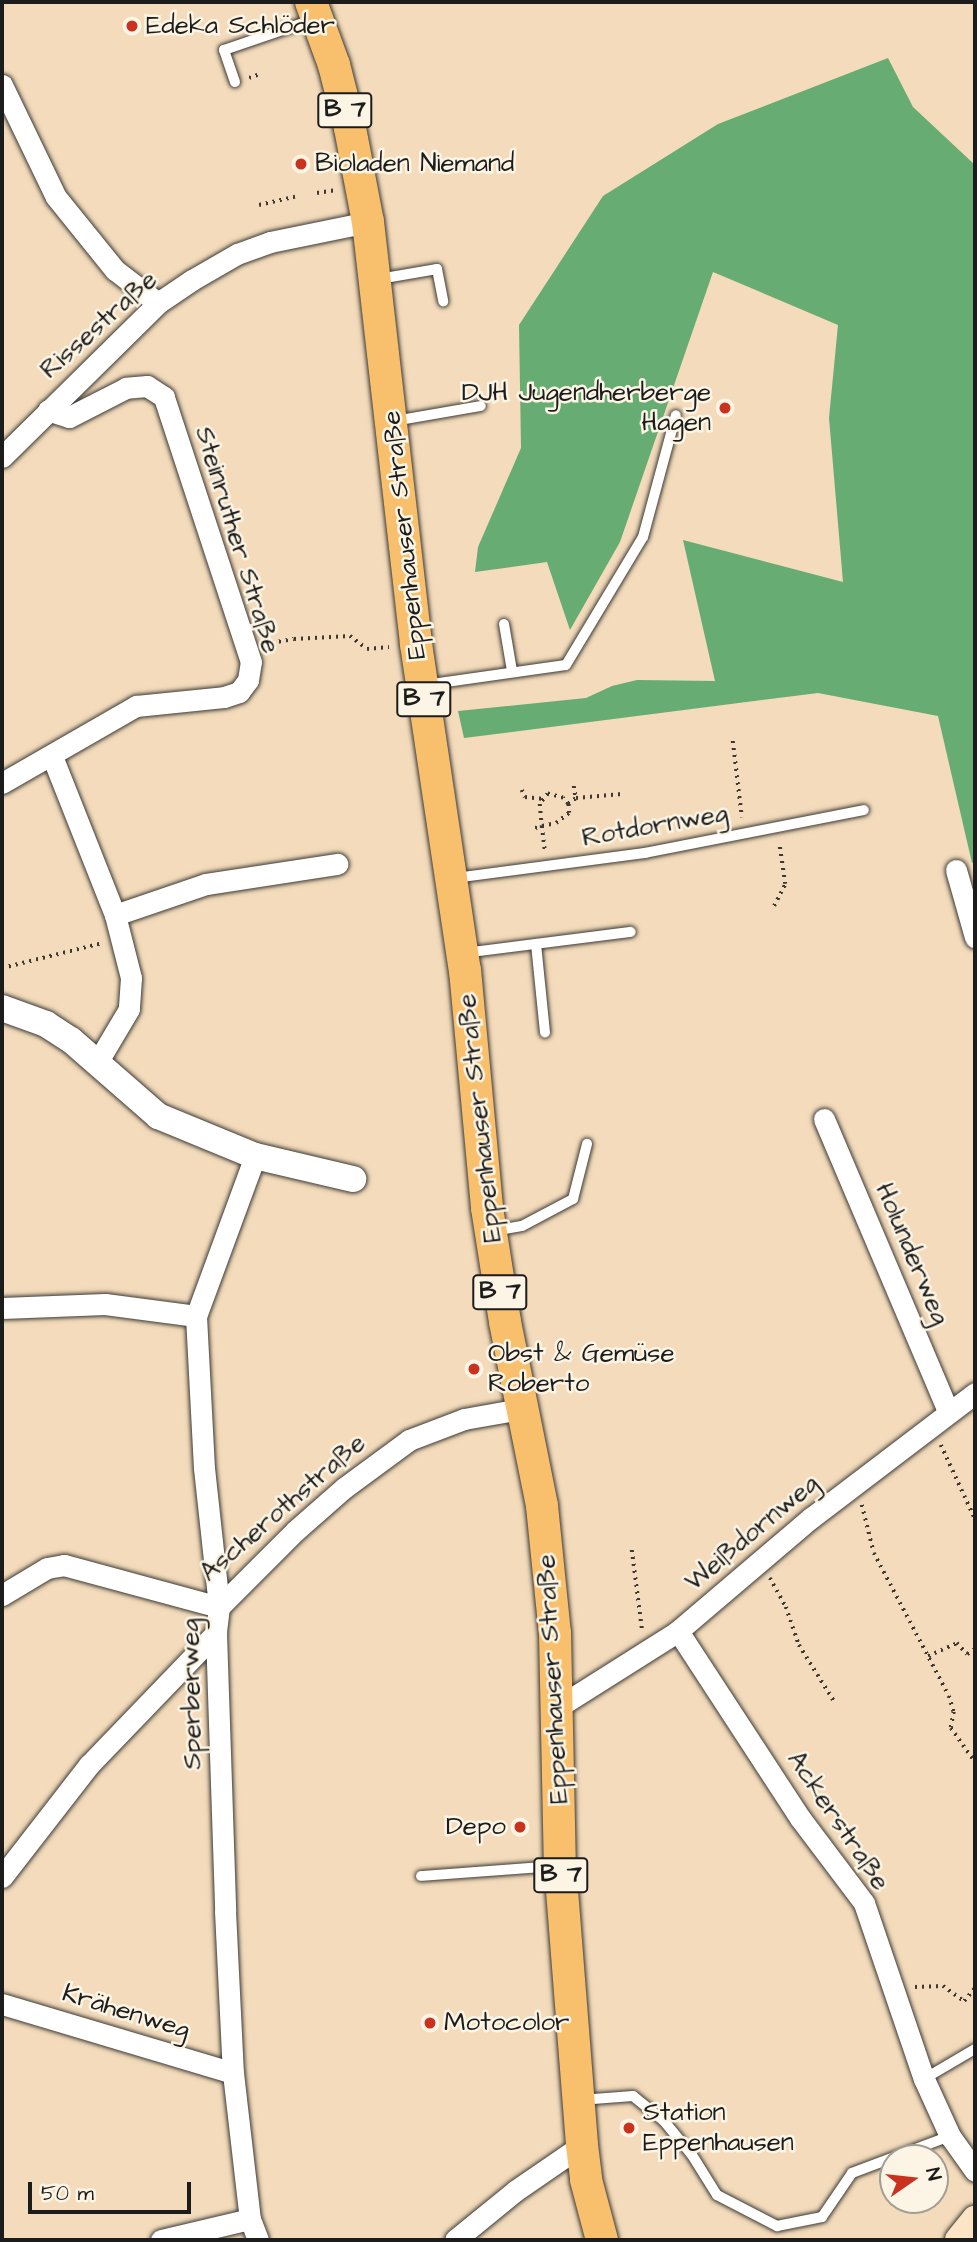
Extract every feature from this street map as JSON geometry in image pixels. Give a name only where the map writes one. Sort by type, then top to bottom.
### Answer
[{"type":"main road","name":"Eppenhauser Straße","points":[[314,10],[350,128],[368,222],[416,644],[462,953],[490,1231],[521,1409],[542,1506],[555,1633],[560,1865],[578,2100],[586,2180],[602,2240]]},
{"type":"main road","points":[[959,2240],[975,2220]]},
{"type":"street","points":[[2,89],[56,197],[115,270],[158,303]]},
{"type":"street","name":"Rissestraße","points":[[2,457],[158,303],[237,254],[270,242],[368,222]]},
{"type":"street","name":"Steinruther Straße","points":[[2,783],[136,706],[225,697],[239,692],[248,680],[251,662],[164,397],[147,386],[126,388],[69,417],[48,410]]},
{"type":"street","points":[[52,756],[115,915],[131,978],[129,1009],[97,1063]]},
{"type":"street","points":[[115,915],[206,884],[337,864]]},
{"type":"street","points":[[956,870],[975,937]]},
{"type":"street","points":[[2,1008],[46,1024],[71,1040],[158,1116],[256,1156],[353,1179]]},
{"type":"street","name":"Holunderweg","points":[[824,1119],[940,1417]]},
{"type":"street","name":"Sperberweg","points":[[256,1156],[196,1316],[204,1468],[219,1607],[216,1633],[233,2073],[250,2219],[258,2240]]},
{"type":"street","points":[[2,1308],[105,1304],[196,1316]]},
{"type":"street","name":"Weißdornweg","points":[[558,1707],[678,1631],[856,1483],[975,1393]]},
{"type":"street","name":"Ascherothstraße","points":[[2,1595],[47,1568],[64,1565],[219,1607],[295,1531],[344,1488],[409,1440],[464,1419],[521,1409]]},
{"type":"street","name":"Ackerstraße","points":[[678,1631],[800,1818],[864,1903],[924,2079],[950,2136],[975,2171]]},
{"type":"street","points":[[2,1878],[89,1765],[216,1633]]},
{"type":"street","name":"Krähenweg","points":[[2,2004],[233,2073]]},
{"type":"street","points":[[455,2240],[515,2191],[582,2145]]},
{"type":"street","points":[[161,2240],[250,2219]]},
{"type":"lane","points":[[235,82],[224,50],[314,10]]},
{"type":"lane","points":[[376,279],[437,269],[443,301]]},
{"type":"lane","points":[[392,421],[481,406]]},
{"type":"lane","points":[[422,685],[566,665],[643,537],[676,415]]},
{"type":"lane","points":[[504,624],[512,671]]},
{"type":"lane","name":"Rotdornweg","points":[[452,878],[547,868],[645,853],[864,810]]},
{"type":"lane","points":[[462,953],[631,932]]},
{"type":"lane","points":[[536,944],[545,1033]]},
{"type":"lane","points":[[490,1231],[522,1226],[573,1199],[587,1144]]},
{"type":"lane","points":[[421,1876],[560,1865]]},
{"type":"lane","points":[[924,2079],[975,2049]]},
{"type":"lane","points":[[578,2100],[634,2096],[664,2121],[692,2155],[717,2195],[778,2226],[822,2217],[852,2172],[950,2136]]},
{"type":"path","points":[[317,193],[341,189]]},
{"type":"path","points":[[259,205],[295,197]]},
{"type":"path","points":[[245,647],[294,639],[350,636],[368,649],[416,644]]},
{"type":"path","points":[[733,741],[744,833]]},
{"type":"path","points":[[574,786],[576,798]]},
{"type":"path","points":[[522,790],[525,797],[544,799]]},
{"type":"path","points":[[535,828],[542,826],[563,819],[569,813],[568,804],[555,795],[548,794],[540,804],[542,826],[547,868]]},
{"type":"path","points":[[568,804],[576,798],[622,794]]},
{"type":"path","points":[[774,828],[782,855],[785,884],[775,906]]},
{"type":"path","points":[[2,968],[121,939]]},
{"type":"path","points":[[940,1417],[975,1519]]},
{"type":"path","points":[[856,1483],[874,1553],[949,1696],[954,1712],[951,1728],[975,1762]]},
{"type":"path","points":[[632,1550],[635,1589],[646,1650]]},
{"type":"path","points":[[761,1561],[786,1607],[799,1645],[834,1701]]},
{"type":"path","points":[[928,1656],[957,1643],[967,1654],[975,1649]]},
{"type":"path","points":[[896,1991],[943,1986],[964,2001],[975,1988]]},
{"type":"green space","points":[[888,58],[913,107],[975,165],[975,861],[972,863],[938,716],[818,693],[464,738],[458,711],[586,698],[612,686],[637,680],[715,681],[683,540],[843,582],[829,418],[838,325],[713,272],[620,542],[570,630],[547,562],[475,572],[478,547],[521,448],[519,325],[603,196],[718,124]]},
{"type":"place","name":"Edeka Schlöder","points":[[132,26]]},
{"type":"place","name":"Bioladen Niemand","points":[[301,164]]},
{"type":"place","name":"DJH Jugendherberge Hagen","points":[[725,408]]},
{"type":"place","name":"Obst & Gemüse Roberto","points":[[474,1369]]},
{"type":"place","name":"Depo","points":[[520,1827]]},
{"type":"place","name":"Motocolor","points":[[430,2023]]},
{"type":"place","name":"Station Eppenhausen","points":[[629,2128]]}]
